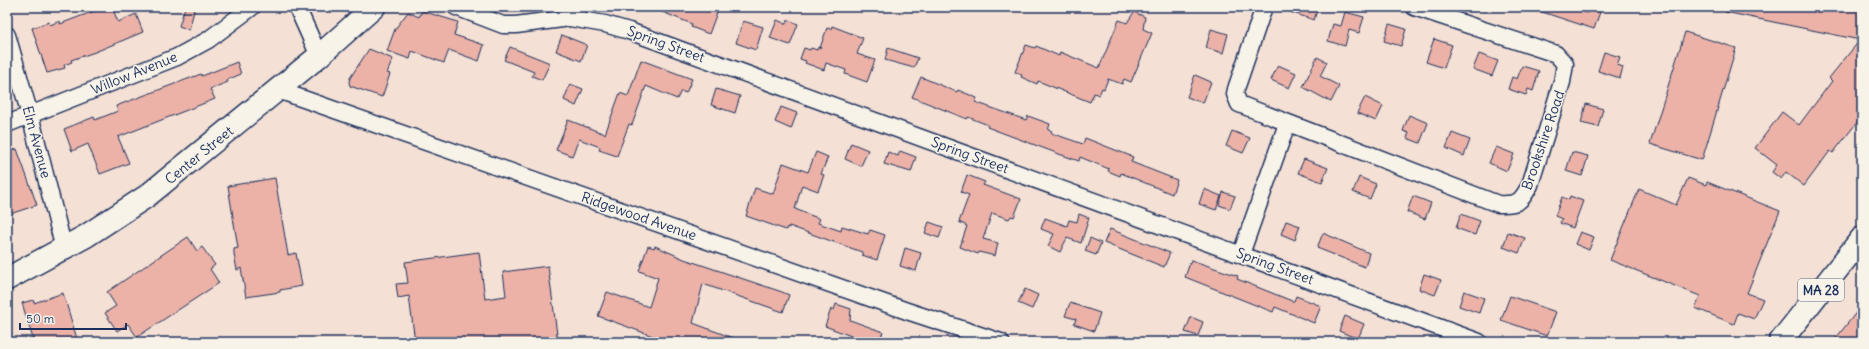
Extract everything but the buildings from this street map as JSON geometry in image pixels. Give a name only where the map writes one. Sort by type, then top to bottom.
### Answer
[{"type":"main road","name":"Center Street","points":[[7,279],[64,249],[111,221],[158,188],[319,56],[374,7]]},
{"type":"main road","name":"MA 28","points":[[1780,342],[1862,238]]},
{"type":"street","name":"Willow Avenue","points":[[7,124],[178,56],[208,40],[252,7]]},
{"type":"street","points":[[297,7],[319,56]]},
{"type":"street","name":"Spring Street","points":[[456,7],[503,25],[516,25],[570,18],[605,24],[629,31],[1479,342]]},
{"type":"street","name":"Brookshire Road","points":[[1264,7],[1234,94],[1240,104],[1287,124],[1367,153],[1498,204],[1513,205],[1523,198],[1530,185],[1558,97],[1565,64],[1556,54],[1414,7]]},
{"type":"street","name":"Elm Avenue","points":[[7,35],[30,115],[64,249]]},
{"type":"street","name":"Ridgewood Avenue","points":[[278,90],[908,311],[1001,342]]},
{"type":"street","points":[[1240,254],[1287,124]]}]
